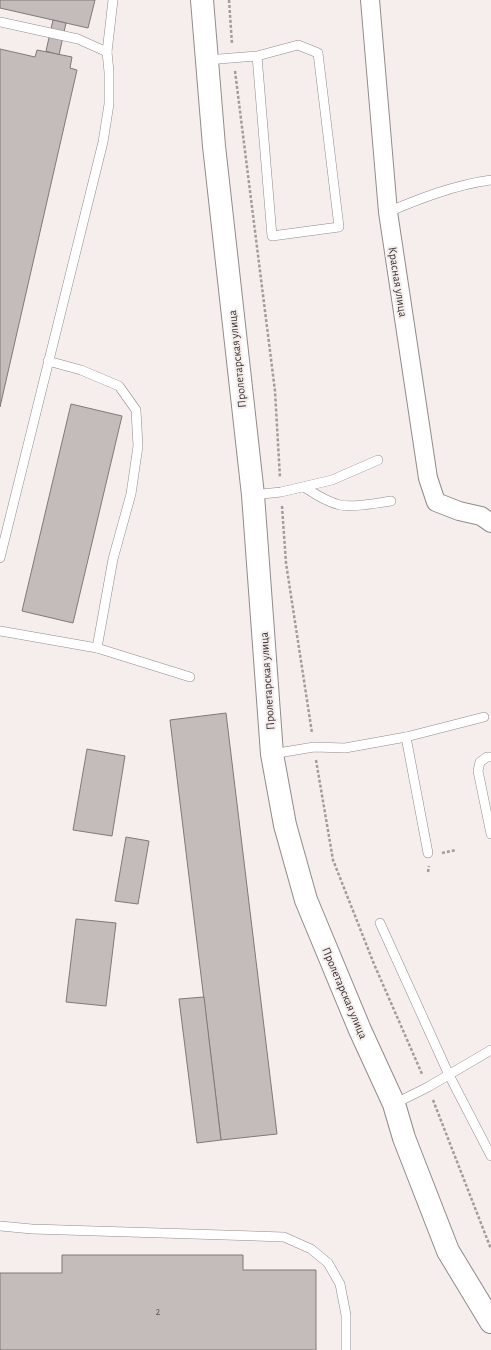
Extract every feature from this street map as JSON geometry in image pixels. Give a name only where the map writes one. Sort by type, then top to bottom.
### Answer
[{"type":"main road","name":"Пролетарская улица","points":[[202,0],[214,146],[253,495],[272,754],[285,825],[306,900],[360,1030],[394,1104],[404,1138],[448,1250],[489,1317]]},
{"type":"street","name":"Красная улица","points":[[370,0],[388,212],[428,478],[436,502],[459,511],[481,516],[491,523]]},
{"type":"lane","points":[[0,558],[103,142],[109,104],[109,72],[107,52],[113,0]]},
{"type":"lane","points":[[0,22],[78,39],[107,52]]},
{"type":"lane","points":[[207,60],[257,56],[298,45],[318,53],[339,227],[272,236],[257,56]]},
{"type":"lane","points":[[388,212],[426,197],[471,183],[491,180]]},
{"type":"lane","points":[[48,361],[81,370],[118,386],[136,410],[138,446],[131,494],[113,559],[97,648]]},
{"type":"lane","points":[[253,495],[281,492],[332,480],[378,460]]},
{"type":"lane","points":[[304,487],[318,496],[341,505],[391,501]]},
{"type":"lane","points":[[0,631],[97,648],[190,677]]},
{"type":"lane","points":[[272,754],[314,747],[345,748],[406,737],[484,717]]},
{"type":"lane","points":[[406,737],[428,853]]},
{"type":"lane","points":[[491,757],[487,757],[480,762],[478,771],[491,834]]},
{"type":"lane","points":[[380,923],[449,1075],[491,1156]]},
{"type":"lane","points":[[394,1104],[428,1087],[491,1050]]},
{"type":"lane","points":[[0,1226],[32,1229],[284,1237],[311,1249],[328,1264],[340,1284],[346,1315],[346,1350]]},
{"type":"path","points":[[229,0],[233,58],[274,391],[286,562],[333,860],[374,964],[428,1087],[491,1249]]},
{"type":"building","points":[[0,0],[95,0],[88,28],[0,8]]},
{"type":"building","points":[[53,20],[66,23],[59,55],[46,51]]},
{"type":"building","points":[[0,49],[35,57],[37,50],[72,57],[70,68],[77,70],[0,407]]},
{"type":"building","points":[[71,404],[122,416],[73,623],[22,611]]},
{"type":"building","points":[[226,713],[277,1134],[221,1140],[170,720]]},
{"type":"building","points":[[87,749],[125,756],[112,836],[73,830]]},
{"type":"building","points":[[126,837],[149,841],[138,904],[115,901]]},
{"type":"building","points":[[76,919],[116,923],[106,1006],[66,1002]]},
{"type":"building","points":[[204,997],[221,1140],[197,1143],[179,999]]},
{"type":"building","points":[[62,1255],[243,1255],[243,1270],[316,1270],[316,1350],[0,1350],[0,1273],[62,1273]]}]
